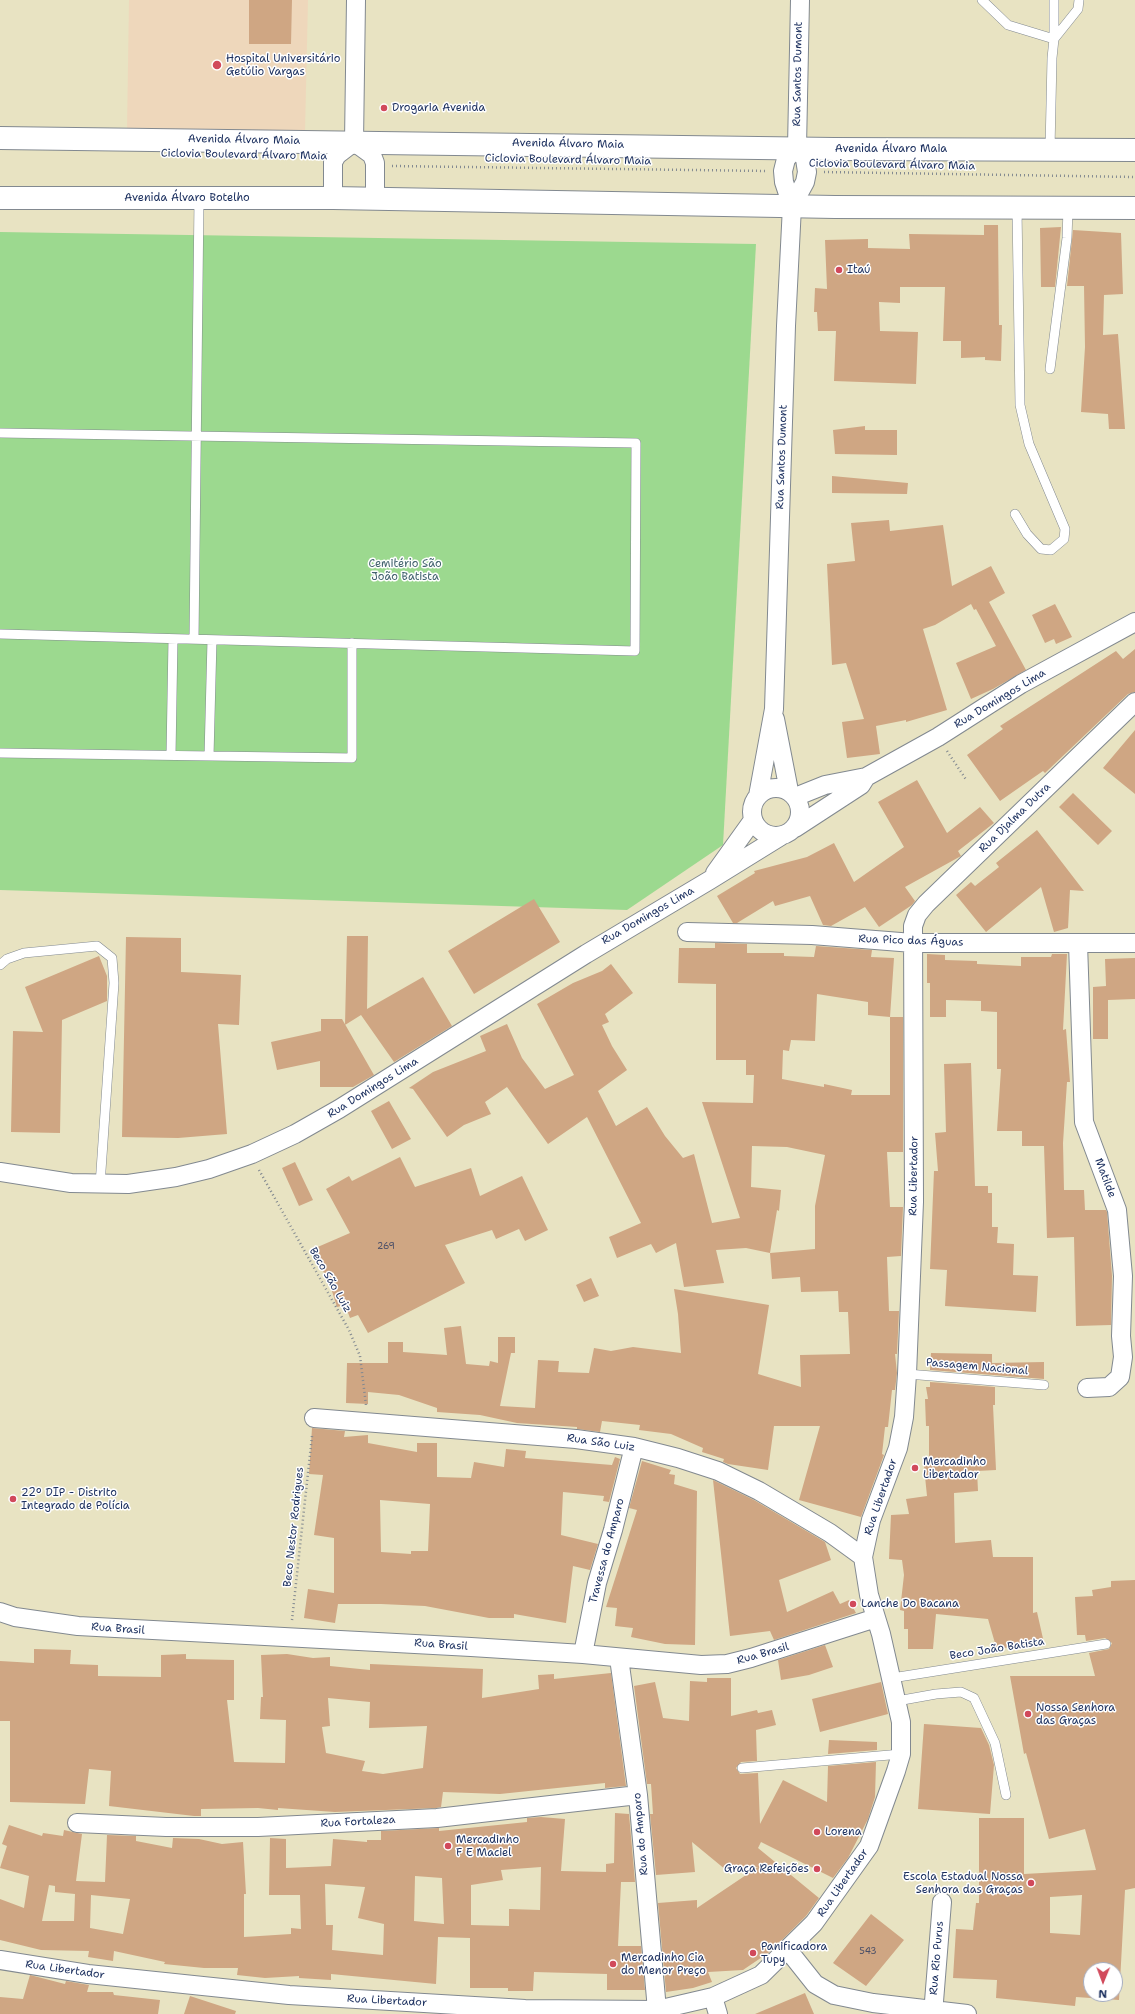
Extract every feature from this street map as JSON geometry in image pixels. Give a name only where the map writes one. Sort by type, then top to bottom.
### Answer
[{"type":"main road","name":"Avenida Álvaro Maia","points":[[0,138],[1135,150]]},
{"type":"main road","name":"Avenida Álvaro Botelho","points":[[0,198],[375,199]]},
{"type":"main road","points":[[375,199],[1017,209],[1135,208]]},
{"type":"street","points":[[354,142],[356,0]]},
{"type":"street","name":"Rua Santos Dumont","points":[[796,147],[800,0]]},
{"type":"street","points":[[354,142],[372,155],[374,165],[375,199]]},
{"type":"street","points":[[333,198],[333,162],[337,155],[354,142]]},
{"type":"street","points":[[783,172],[786,159],[796,147],[806,159],[807,172]]},
{"type":"street","name":"Rua Santos Dumont","points":[[758,796],[774,709],[786,326],[792,206],[784,182],[783,172]]},
{"type":"street","name":"Rua Santos Dumont","points":[[792,206],[805,182],[807,172]]},
{"type":"street","name":"Rua Domingos Lima","points":[[792,794],[825,785],[866,777],[938,737],[1021,684],[1135,622]]},
{"type":"street","name":"Rua Djalma Dutra","points":[[913,943],[913,926],[917,915],[926,904],[1135,702]]},
{"type":"street","name":"Rua Santos Dumont","points":[[774,709],[792,794]]},
{"type":"street","name":"Rua Domingos Lima","points":[[0,1172],[71,1184],[128,1184],[176,1177],[209,1169],[252,1154],[295,1134],[339,1109],[586,954],[788,832],[860,785],[866,777]]},
{"type":"street","points":[[772,788],[781,788],[792,794],[800,804],[801,812],[788,832],[772,836],[764,833],[753,820],[753,804],[758,796],[764,791],[772,788]]},
{"type":"street","name":"Rua Domingos Lima","points":[[710,880],[753,820]]},
{"type":"street","name":"Rua Pico das Águas","points":[[687,932],[812,935],[913,943],[1135,943]]},
{"type":"street","name":"Rua Libertador","points":[[0,1960],[88,1974],[289,1995],[525,2012],[657,2010],[716,2006],[761,1975],[788,1950],[828,1906],[869,1846],[901,1754],[901,1722],[897,1701],[869,1595],[863,1557],[871,1520],[898,1448],[904,1417],[914,1202],[913,943]]},
{"type":"street","name":"Matilde","points":[[1078,943],[1084,1122],[1117,1210],[1123,1276],[1121,1336],[1123,1357],[1120,1377],[1109,1387],[1086,1388]]},
{"type":"street","name":"Rua São Luiz","points":[[314,1418],[369,1421],[576,1439],[634,1447],[678,1458],[718,1471],[759,1491],[830,1533],[863,1557]]},
{"type":"street","name":"Travessa do Amparo","points":[[584,1654],[597,1583],[613,1530],[634,1447]]},
{"type":"street","name":"Rua Brasil","points":[[0,1612],[15,1617],[78,1626],[584,1654],[701,1665],[727,1664],[751,1658],[876,1618]]},
{"type":"street","name":"Rua do Amparo","points":[[619,1658],[638,1795],[657,2010]]},
{"type":"street","name":"Rua Fortaleza","points":[[77,1823],[166,1827],[258,1827],[437,1818],[638,1795]]},
{"type":"street","name":"Rua Rio Purus","points":[[933,2012],[942,1902]]},
{"type":"street","points":[[788,1950],[815,1984],[834,1995],[873,2003],[933,2012],[967,2014]]},
{"type":"lane","points":[[982,0],[1008,25],[1054,39]]},
{"type":"lane","points":[[1050,149],[1054,0]]},
{"type":"lane","points":[[1054,39],[1078,9],[1079,0]]},
{"type":"lane","points":[[194,639],[198,198]]},
{"type":"lane","points":[[1015,514],[1027,534],[1041,549],[1051,550],[1064,539],[1065,529],[1029,444],[1020,404],[1017,209]]},
{"type":"lane","points":[[1050,370],[1067,238],[1068,209]]},
{"type":"lane","points":[[0,433],[636,443],[635,651],[0,634]]},
{"type":"lane","points":[[171,755],[173,639]]},
{"type":"lane","points":[[209,756],[212,640]]},
{"type":"lane","points":[[0,753],[352,758],[352,643]]},
{"type":"lane","points":[[0,965],[6,959],[24,953],[97,946],[112,958],[114,983],[100,1185]]},
{"type":"lane","name":"Passagem Nacional","points":[[907,1374],[1044,1385]]},
{"type":"lane","name":"Beco João Batista","points":[[892,1678],[1106,1644]]},
{"type":"lane","points":[[897,1701],[936,1694],[961,1692],[974,1698],[995,1743],[1006,1795]]},
{"type":"lane","points":[[742,1768],[901,1754]]},
{"type":"path","name":"Ciclovia Boulevard Álvaro Maia","points":[[374,165],[783,172]]},
{"type":"path","name":"Ciclovia Boulevard Álvaro Maia","points":[[807,172],[1135,177]]},
{"type":"path","points":[[938,737],[967,780]]},
{"type":"path","name":"Beco São Luiz","points":[[252,1154],[259,1170],[349,1330],[360,1356],[369,1421]]},
{"type":"path","name":"Beco Nestor Rodrigues","points":[[290,1637],[314,1418]]},
{"type":"shaded area","name":"Hospital Universitário Getúlio Vargas","points":[[129,0],[308,0],[305,132],[127,130]]},
{"type":"green space","name":"Cemitério São João Batista","points":[[0,232],[756,244],[723,845],[627,910],[0,890]]},
{"type":"building","points":[[249,0],[292,0],[291,44],[249,44]]},
{"type":"building","points":[[984,225],[998,225],[999,325],[1002,325],[1001,361],[985,360],[985,357],[961,358],[961,341],[943,341],[945,287],[900,287],[900,303],[879,302],[880,331],[918,332],[916,384],[834,381],[836,331],[818,331],[817,312],[814,312],[815,288],[827,289],[825,240],[868,239],[868,248],[910,249],[909,234],[984,235]]},
{"type":"building","points":[[1061,227],[1055,287],[1041,287],[1040,228]]},
{"type":"building","points":[[1073,230],[1121,233],[1123,294],[1104,295],[1103,335],[1118,334],[1125,429],[1109,429],[1108,414],[1081,412],[1085,347],[1084,286],[1067,286]]},
{"type":"building","points":[[865,426],[865,430],[897,430],[897,455],[835,454],[833,430]]},
{"type":"building","points":[[832,476],[908,483],[907,494],[832,493]]},
{"type":"building","points":[[889,520],[890,531],[943,525],[952,586],[991,566],[1005,593],[989,602],[1026,670],[993,689],[971,699],[956,663],[996,646],[976,609],[974,610],[971,604],[935,625],[923,629],[947,710],[906,722],[906,720],[876,726],[880,754],[847,758],[842,722],[864,719],[846,663],[832,665],[827,564],[855,561],[851,523]]},
{"type":"building","points":[[1055,604],[1072,637],[1056,644],[1054,639],[1045,643],[1032,615]]},
{"type":"building","points":[[1135,649],[1135,692],[1128,694],[1045,773],[1043,771],[1000,801],[967,755],[1003,729],[1000,726],[1116,651],[1123,659]]},
{"type":"building","points":[[1135,730],[1135,794],[1103,768]]},
{"type":"building","points":[[917,780],[947,833],[980,807],[994,823],[958,851],[961,856],[905,887],[915,901],[912,905],[879,927],[865,907],[831,926],[823,925],[810,896],[775,906],[773,901],[737,923],[733,923],[717,896],[755,873],[754,871],[807,857],[834,843],[854,882],[904,847],[878,802]]},
{"type":"building","points":[[1073,793],[1112,831],[1098,845],[1059,807]]},
{"type":"building","points":[[1037,830],[1084,891],[1070,890],[1068,928],[1054,932],[1041,887],[986,932],[956,895],[971,882],[975,886],[999,867],[996,863]]},
{"type":"building","points":[[534,899],[560,942],[474,994],[448,951]]},
{"type":"building","points":[[347,936],[368,936],[367,1009],[423,977],[452,1026],[394,1062],[361,1015],[345,1025]]},
{"type":"building","points":[[126,937],[181,938],[181,972],[241,975],[239,1025],[218,1024],[227,1134],[178,1138],[122,1137]]},
{"type":"building","points":[[715,943],[747,944],[747,953],[784,953],[784,956],[814,957],[816,946],[872,950],[871,957],[894,958],[890,1017],[903,1017],[903,1152],[887,1152],[890,1207],[903,1207],[901,1256],[887,1257],[889,1311],[899,1311],[897,1354],[895,1354],[897,1373],[895,1390],[892,1390],[888,1427],[885,1427],[882,1454],[884,1455],[861,1517],[799,1500],[820,1426],[774,1426],[768,1470],[728,1464],[723,1462],[724,1459],[702,1452],[703,1448],[671,1434],[639,1430],[640,1425],[602,1421],[600,1432],[577,1429],[577,1427],[517,1423],[480,1415],[437,1412],[437,1408],[399,1395],[368,1392],[368,1404],[346,1403],[347,1363],[388,1363],[388,1342],[403,1342],[403,1352],[447,1355],[444,1328],[461,1326],[466,1364],[489,1366],[490,1361],[498,1363],[498,1337],[515,1337],[515,1353],[511,1353],[500,1406],[535,1408],[538,1360],[559,1361],[558,1372],[589,1373],[594,1348],[611,1351],[633,1347],[681,1353],[678,1314],[674,1289],[769,1305],[758,1374],[801,1387],[800,1355],[850,1354],[848,1312],[839,1312],[838,1291],[801,1292],[800,1277],[772,1279],[770,1253],[746,1248],[716,1250],[724,1283],[684,1287],[676,1243],[656,1253],[651,1244],[617,1258],[609,1237],[641,1223],[587,1117],[548,1144],[507,1087],[485,1102],[491,1114],[464,1125],[447,1137],[413,1089],[409,1088],[433,1072],[486,1051],[480,1036],[507,1024],[522,1058],[545,1089],[574,1075],[537,1004],[573,983],[602,971],[611,964],[633,993],[605,1014],[609,1022],[602,1025],[612,1046],[627,1070],[598,1091],[616,1126],[647,1107],[665,1136],[683,1158],[694,1154],[712,1223],[740,1218],[702,1102],[753,1103],[754,1075],[746,1075],[746,1060],[716,1060],[716,984],[678,983],[679,948],[715,948]],"holes":[[[817,994],[868,1002],[868,1015],[890,1017],[890,1095],[851,1095],[852,1090],[824,1084],[824,1087],[782,1079],[783,1050],[789,1051],[791,1040],[815,1041]],[[752,1146],[787,1147],[825,1155],[815,1206],[815,1249],[770,1253],[777,1210],[779,1211],[781,1190],[751,1187]]]},
{"type":"building","points":[[927,954],[945,955],[945,960],[977,961],[977,964],[1021,966],[1021,957],[1051,957],[1052,954],[1067,954],[1063,1030],[1066,1029],[1070,1082],[1067,1082],[1063,1143],[1064,1190],[1084,1190],[1085,1210],[1106,1210],[1107,1212],[1112,1276],[1111,1325],[1076,1326],[1074,1237],[1047,1238],[1044,1146],[1022,1146],[1022,1131],[997,1131],[1001,1069],[997,1069],[997,1012],[981,1011],[981,1001],[946,1000],[946,1017],[930,1017],[930,983],[927,983]]},
{"type":"building","points":[[99,956],[107,976],[107,1001],[62,1020],[60,1133],[11,1132],[13,1031],[43,1032],[25,987]]},
{"type":"building","points":[[1135,958],[1135,999],[1108,1000],[1108,1039],[1093,1039],[1093,987],[1106,986],[1105,959]]},
{"type":"building","points":[[321,1019],[342,1019],[374,1075],[353,1087],[320,1087],[320,1061],[277,1070],[271,1042],[321,1031]]},
{"type":"building","points":[[971,1063],[975,1186],[988,1186],[988,1193],[992,1193],[992,1227],[998,1227],[997,1243],[1014,1244],[1013,1275],[1038,1276],[1036,1312],[945,1306],[947,1270],[930,1269],[934,1171],[938,1171],[935,1133],[946,1132],[944,1064]]},
{"type":"building","points":[[389,1101],[411,1139],[392,1149],[371,1111]]},
{"type":"building","points":[[400,1157],[415,1187],[471,1168],[480,1196],[522,1176],[548,1230],[525,1241],[519,1229],[496,1239],[492,1230],[445,1245],[465,1283],[368,1333],[358,1315],[350,1318],[345,1305],[337,1307],[331,1288],[313,1249],[350,1233],[326,1189],[349,1176],[352,1181]]},
{"type":"building","points":[[295,1162],[313,1200],[299,1206],[282,1168]]},
{"type":"building","points":[[591,1278],[599,1296],[584,1302],[576,1285]]},
{"type":"building","points":[[931,1353],[992,1354],[992,1363],[1044,1362],[1044,1379],[930,1370]]},
{"type":"building","points":[[930,1382],[995,1387],[995,1405],[993,1405],[996,1470],[977,1471],[978,1491],[954,1493],[955,1543],[991,1540],[993,1557],[1033,1557],[1033,1613],[1037,1612],[1044,1643],[1025,1646],[1024,1643],[997,1650],[988,1619],[936,1614],[933,1649],[908,1649],[908,1629],[904,1629],[904,1611],[900,1610],[904,1575],[902,1560],[889,1559],[891,1515],[909,1514],[906,1499],[927,1496],[923,1457],[929,1457],[929,1426],[926,1426],[925,1399],[928,1399],[926,1387],[930,1387]]},
{"type":"building","points":[[312,1428],[345,1431],[344,1437],[368,1435],[368,1443],[417,1452],[417,1443],[437,1443],[437,1477],[471,1478],[474,1462],[504,1467],[506,1449],[526,1451],[525,1458],[612,1465],[615,1457],[620,1459],[609,1502],[603,1501],[604,1496],[563,1492],[561,1535],[598,1544],[590,1570],[573,1566],[566,1623],[514,1614],[514,1618],[489,1618],[425,1606],[381,1604],[338,1604],[335,1623],[304,1618],[308,1589],[334,1593],[334,1538],[314,1535],[323,1475],[309,1474]],"holes":[[[380,1500],[430,1504],[428,1551],[411,1551],[411,1554],[381,1552]]]},
{"type":"building","points":[[642,1461],[671,1470],[669,1474],[675,1475],[674,1484],[697,1491],[695,1645],[665,1644],[631,1637],[633,1628],[615,1626],[617,1608],[606,1607],[637,1510],[629,1508]]},
{"type":"building","points":[[713,1480],[754,1500],[825,1542],[831,1560],[779,1580],[787,1612],[833,1591],[840,1604],[849,1600],[856,1613],[774,1640],[770,1631],[730,1636]]},
{"type":"building","points":[[1135,1580],[1135,1888],[1125,1890],[1121,1962],[1083,1962],[1083,1997],[1076,1997],[1075,2006],[996,1998],[997,1980],[953,1978],[956,1929],[973,1930],[976,1903],[979,1903],[979,1818],[1024,1818],[1024,1874],[1096,1870],[1085,1829],[1049,1839],[1026,1753],[1024,1754],[1010,1676],[1095,1676],[1089,1653],[1109,1649],[1112,1643],[1105,1638],[1086,1641],[1085,1635],[1077,1635],[1075,1597],[1093,1596],[1092,1590],[1111,1587],[1111,1581]],"holes":[[[1082,1895],[1080,1935],[1050,1933],[1050,1897]]]},
{"type":"building","points":[[825,1645],[833,1667],[809,1675],[781,1680],[778,1660]]},
{"type":"building","points":[[34,1649],[71,1650],[70,1664],[98,1665],[98,1676],[161,1677],[161,1655],[186,1654],[186,1659],[234,1660],[234,1700],[227,1700],[234,1762],[285,1763],[286,1720],[260,1719],[261,1697],[263,1697],[261,1655],[287,1654],[313,1658],[330,1657],[330,1666],[370,1670],[370,1664],[483,1669],[482,1698],[539,1689],[538,1675],[554,1674],[554,1679],[611,1673],[626,1786],[605,1788],[605,1783],[500,1794],[443,1792],[441,1807],[436,1808],[335,1812],[278,1808],[278,1810],[258,1808],[201,1809],[201,1816],[194,1816],[109,1806],[111,1771],[89,1769],[85,1804],[10,1802],[10,1721],[0,1721],[0,1661],[34,1663]],"holes":[[[328,1698],[370,1702],[369,1728],[427,1726],[423,1768],[383,1774],[362,1771],[365,1761],[326,1753],[322,1727],[330,1726]]]},
{"type":"building","points":[[707,1678],[731,1678],[731,1716],[757,1710],[758,1713],[772,1710],[776,1725],[756,1730],[757,1761],[741,1762],[736,1768],[740,1774],[758,1773],[760,1824],[783,1780],[827,1802],[828,1766],[876,1762],[875,1797],[868,1819],[848,1858],[833,1878],[761,1842],[758,1848],[819,1898],[806,1916],[771,1951],[743,1970],[708,1972],[712,1982],[693,1988],[666,1992],[658,1903],[697,1900],[697,1908],[758,1867],[726,1870],[692,1842],[695,1872],[656,1875],[650,1814],[653,1814],[651,1784],[647,1784],[634,1686],[655,1682],[663,1718],[689,1721],[690,1681],[707,1682]]},
{"type":"building","points":[[881,1682],[888,1714],[820,1732],[812,1699]]},
{"type":"building","points":[[924,1724],[981,1728],[989,1745],[994,1765],[990,1814],[918,1809]]},
{"type":"building","points":[[829,1740],[877,1742],[877,1750],[828,1754]]},
{"type":"building","points":[[615,1813],[629,1814],[635,1882],[621,1882],[618,1946],[641,1946],[645,1990],[607,1990],[607,1974],[534,1972],[533,1991],[508,1991],[508,1988],[470,1988],[470,1938],[438,1937],[436,1984],[331,1974],[331,1980],[299,1978],[299,1976],[265,1978],[237,1975],[238,1968],[204,1968],[164,1964],[165,1962],[114,1951],[113,1961],[88,1957],[89,1951],[41,1950],[0,1940],[0,1899],[24,1908],[29,1876],[0,1868],[7,1846],[2,1844],[9,1825],[42,1836],[43,1833],[63,1836],[64,1830],[82,1834],[76,1881],[105,1882],[107,1835],[136,1836],[136,1841],[172,1848],[173,1838],[199,1839],[222,1844],[243,1842],[246,1894],[244,1894],[244,1937],[291,1934],[291,1928],[301,1929],[300,1895],[269,1895],[270,1838],[286,1839],[286,1868],[331,1866],[333,1839],[367,1842],[367,1840],[381,1840],[381,1831],[439,1828],[439,1831],[527,1822],[527,1818],[541,1817],[565,1819],[561,1871],[606,1872],[606,1864],[614,1863]],"holes":[[[541,1867],[540,1910],[509,1909],[509,1926],[471,1925],[471,1885],[503,1880],[501,1870]],[[415,1876],[442,1878],[444,1924],[414,1921]],[[325,1884],[365,1887],[358,1918],[384,1924],[383,1955],[332,1950],[333,1925],[326,1925]],[[49,1885],[55,1886],[55,1892],[75,1894],[74,1921],[42,1921]],[[91,1895],[130,1899],[123,1934],[90,1928]]]},
{"type":"building","points":[[871,1914],[904,1940],[866,1986],[833,1963]]},
{"type":"building","points":[[30,1975],[65,1984],[66,1981],[89,1985],[87,1992],[113,1992],[114,1995],[160,2000],[158,2014],[0,2014],[0,1997],[23,1999]]},
{"type":"building","points":[[805,1993],[814,2014],[755,2014]]},
{"type":"building","points":[[190,1996],[236,2011],[235,2014],[184,2014]]},
{"type":"place","name":"Hospital Universitário Getúlio Vargas","points":[[217,65]]},
{"type":"place","name":"Drogaria Avenida","points":[[384,108]]},
{"type":"place","name":"Itaú","points":[[839,270]]},
{"type":"place","name":"Mercadinho Libertador","points":[[915,1468]]},
{"type":"place","name":"22º DIP - Distrito Integrado de Polícia","points":[[13,1499]]},
{"type":"place","name":"Lanche Do Bacana","points":[[853,1604]]},
{"type":"place","name":"Nossa Senhora das Graças","points":[[1028,1714]]},
{"type":"place","name":"Lorena","points":[[817,1832]]},
{"type":"place","name":"Mercadinho F E Maciel","points":[[448,1846]]},
{"type":"place","name":"Graça Refeições","points":[[817,1869]]},
{"type":"place","name":"Escola Estadual Nossa Senhora das Graças","points":[[1031,1883]]},
{"type":"place","name":"Panificadora Tupy","points":[[753,1953]]},
{"type":"place","name":"Mercadinho Cia do Menor Preço","points":[[613,1964]]}]
